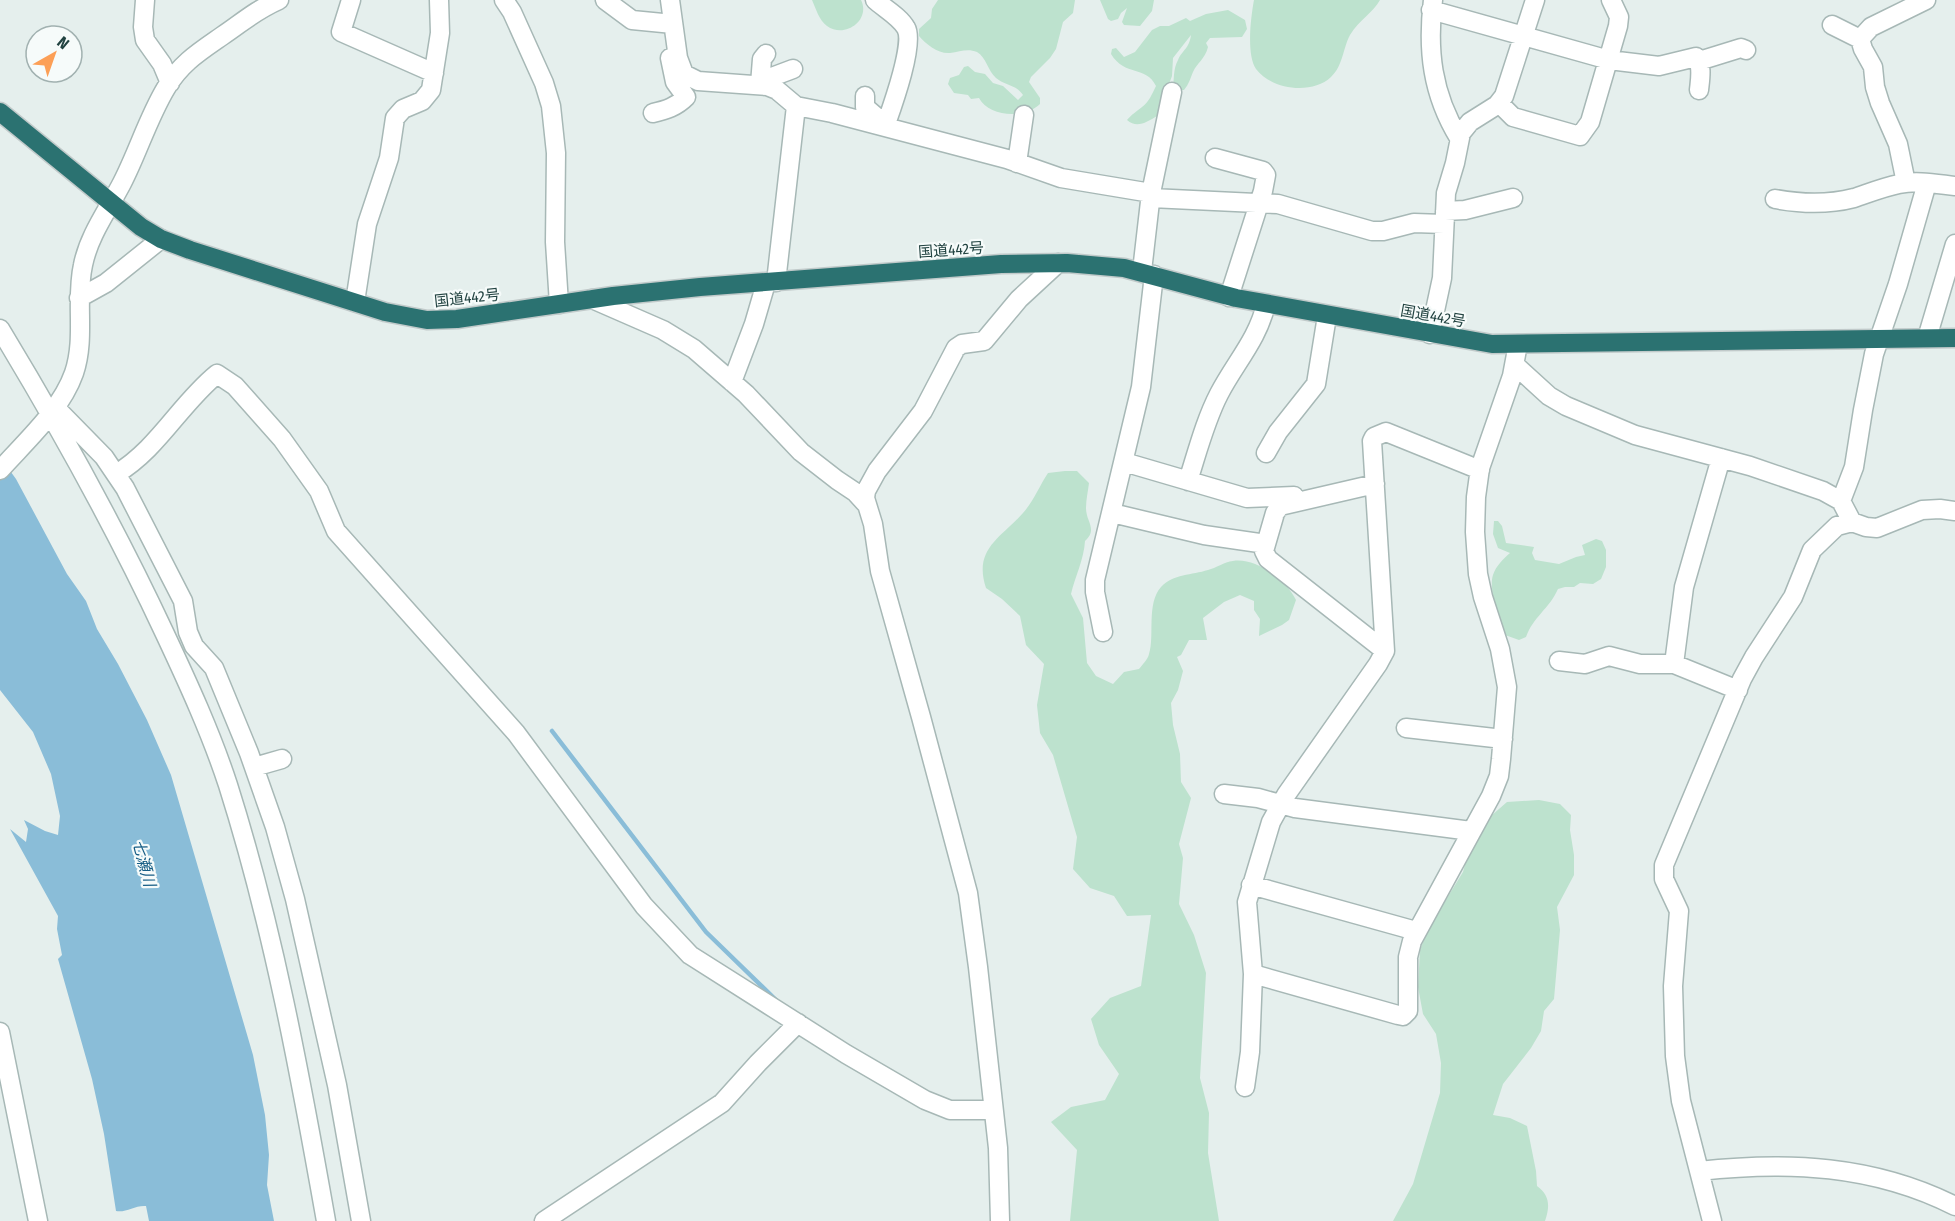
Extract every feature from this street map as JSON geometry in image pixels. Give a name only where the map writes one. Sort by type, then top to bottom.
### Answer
[{"type":"highway","name":"国道442号","points":[[0,112],[111,203],[161,239],[393,314],[427,320],[457,319],[592,299],[700,287],[1001,264],[1058,263],[1107,265],[1148,273],[1229,297],[1492,344],[1955,338]]},
{"type":"street","points":[[145,0],[143,27],[145,40],[162,64],[170,82]]},
{"type":"street","points":[[0,470],[49,413],[69,385],[77,364],[80,340],[79,298],[87,250],[170,82],[197,52],[220,38],[253,12],[279,0]]},
{"type":"street","points":[[351,0],[340,32],[434,73]]},
{"type":"street","points":[[355,302],[368,224],[389,158],[395,118],[399,112],[422,101],[431,90],[440,33],[439,0]]},
{"type":"street","points":[[504,0],[512,12],[544,82],[551,106],[556,153],[555,242],[559,304]]},
{"type":"street","points":[[605,0],[632,20],[673,24]]},
{"type":"street","points":[[669,0],[682,71],[694,80],[760,82],[793,69]]},
{"type":"street","points":[[875,0],[903,25],[909,35],[907,53],[888,127]]},
{"type":"street","points":[[1430,334],[1442,278],[1446,193],[1455,163],[1459,138],[1463,129],[1470,122],[1499,104],[1506,92],[1535,0]]},
{"type":"street","points":[[1499,104],[1513,117],[1580,136],[1589,125],[1619,20],[1611,0]]},
{"type":"street","points":[[1860,39],[1871,27],[1926,0]]},
{"type":"street","points":[[1459,138],[1444,111],[1437,88],[1431,52],[1432,5],[1523,38],[1609,60],[1659,66],[1694,57],[1700,61]]},
{"type":"street","points":[[1833,25],[1860,39],[1873,66],[1875,87],[1898,144],[1906,183]]},
{"type":"street","points":[[653,113],[668,110],[686,97],[675,82],[669,59],[677,47]]},
{"type":"street","points":[[1700,61],[1741,48],[1746,50]]},
{"type":"street","points":[[760,82],[762,59],[766,54]]},
{"type":"street","points":[[1699,90],[1700,61]]},
{"type":"street","points":[[760,82],[777,90],[796,106],[888,127],[1017,162],[1071,181],[1151,195],[1288,206],[1372,231],[1383,231],[1445,218],[1465,210],[1513,198]]},
{"type":"street","points":[[1103,633],[1095,580],[1141,387],[1151,195],[1172,92]]},
{"type":"street","points":[[865,96],[865,107],[888,127]]},
{"type":"street","points":[[732,381],[771,282],[796,106]]},
{"type":"street","points":[[1017,162],[1024,114]]},
{"type":"street","points":[[1215,158],[1263,171],[1267,180],[1229,297]]},
{"type":"street","points":[[1775,199],[1804,204],[1822,203],[1847,200],[1906,183],[1955,186]]},
{"type":"street","points":[[1841,501],[1854,467],[1868,384],[1880,339],[1927,183]]},
{"type":"street","points":[[79,298],[106,283],[161,239]]},
{"type":"street","points":[[1927,338],[1955,244]]},
{"type":"street","points":[[1000,1221],[999,1156],[968,893],[880,571],[866,491],[884,460],[923,411],[956,348],[966,343],[984,341],[1019,299],[1058,263]]},
{"type":"street","points":[[592,299],[612,306],[677,338],[694,349],[732,381],[801,452],[855,492],[867,505]]},
{"type":"street","points":[[1188,481],[1217,397],[1260,328],[1266,304]]},
{"type":"street","points":[[1266,453],[1278,432],[1316,384],[1328,316]]},
{"type":"street","points":[[0,329],[91,486],[148,596],[186,678],[228,785],[269,929],[326,1221]]},
{"type":"street","points":[[1253,974],[1403,1016],[1408,1011],[1410,1006],[1408,957],[1416,931],[1497,784],[1507,698],[1505,670],[1483,597],[1477,562],[1476,497],[1480,470],[1515,365],[1518,344]]},
{"type":"street","points":[[1515,365],[1549,396],[1566,406],[1635,435],[1807,484],[1841,501],[1852,522]]},
{"type":"street","points":[[116,474],[146,451],[195,393],[217,374],[228,380],[265,418],[313,481],[325,502],[336,531],[516,733],[644,906],[697,960],[876,1072],[935,1104],[959,1111],[993,1110]]},
{"type":"street","points":[[49,413],[104,458],[116,474],[178,590],[184,605],[188,632],[194,645],[214,668],[254,767],[275,827],[296,899],[337,1085],[361,1221]]},
{"type":"street","points":[[1245,1087],[1250,1052],[1253,974],[1246,902],[1271,822],[1280,804],[1385,651],[1372,441],[1374,437],[1386,432],[1480,470]]},
{"type":"street","points":[[1674,664],[1684,587],[1721,458]]},
{"type":"street","points":[[1124,462],[1247,498],[1299,495],[1305,499]]},
{"type":"street","points":[[1375,484],[1305,499],[1277,509],[1266,544],[1265,556],[1385,651]]},
{"type":"street","points":[[1712,1221],[1685,1120],[1675,1056],[1673,970],[1679,911],[1663,872],[1664,865],[1737,690],[1754,657],[1793,597],[1812,550],[1837,525],[1852,522],[1878,528],[1922,510],[1955,511]]},
{"type":"street","points":[[1112,513],[1204,535],[1266,544]]},
{"type":"street","points":[[1559,662],[1585,664],[1609,657],[1652,665],[1674,664],[1737,690]]},
{"type":"street","points":[[1406,728],[1503,739]]},
{"type":"street","points":[[254,767],[282,759]]},
{"type":"street","points":[[1224,794],[1258,798],[1295,808],[1471,831]]},
{"type":"street","points":[[1251,885],[1416,931]]},
{"type":"street","points":[[544,1221],[722,1103],[798,1023]]},
{"type":"street","points":[[0,1032],[38,1221]]},
{"type":"street","points":[[1699,1171],[1755,1166],[1833,1168],[1903,1184],[1955,1206]]},
{"type":"green space","points":[[812,0],[861,0],[862,14],[859,20],[848,29],[834,29],[822,21]]},
{"type":"green space","points":[[938,0],[1075,0],[1073,13],[1063,22],[1056,49],[1029,82],[1040,98],[1040,104],[1026,112],[1008,114],[991,109],[979,98],[971,99],[968,95],[954,93],[948,84],[950,78],[959,75],[964,67],[968,66],[975,72],[985,74],[993,83],[1003,86],[1018,100],[1023,95],[1017,89],[996,78],[983,57],[977,52],[967,50],[941,52],[919,36],[919,29],[931,18],[932,9]]},
{"type":"green space","points":[[1100,0],[1154,0],[1152,11],[1140,26],[1124,25],[1122,22],[1127,8],[1118,19],[1111,21]]},
{"type":"green space","points":[[1254,0],[1380,0],[1350,35],[1340,62],[1331,77],[1314,86],[1292,88],[1272,82],[1256,69],[1250,45]]},
{"type":"green space","points":[[1228,10],[1245,20],[1247,29],[1242,37],[1210,38],[1206,43],[1208,47],[1205,55],[1186,88],[1173,90],[1176,63],[1189,43],[1191,35],[1173,58],[1172,76],[1157,116],[1138,124],[1127,120],[1147,103],[1156,86],[1147,75],[1129,69],[1117,61],[1111,54],[1112,49],[1116,48],[1124,57],[1135,52],[1152,30],[1160,26],[1169,26],[1186,18],[1190,21],[1206,14]]},
{"type":"green space","points":[[1077,471],[1089,483],[1086,513],[1091,533],[1085,541],[1071,594],[1083,618],[1087,663],[1096,676],[1113,684],[1124,672],[1139,669],[1146,660],[1151,647],[1152,611],[1156,594],[1161,587],[1177,577],[1230,562],[1242,561],[1260,566],[1278,578],[1292,592],[1296,600],[1289,620],[1259,636],[1260,619],[1254,610],[1254,601],[1240,595],[1224,602],[1203,618],[1207,640],[1189,640],[1181,655],[1177,657],[1183,671],[1178,690],[1171,703],[1173,725],[1180,754],[1181,782],[1191,798],[1179,844],[1183,858],[1179,904],[1194,935],[1206,973],[1200,1078],[1209,1113],[1208,1153],[1219,1221],[1070,1221],[1077,1150],[1051,1122],[1071,1107],[1105,1100],[1119,1074],[1099,1045],[1091,1019],[1110,998],[1141,986],[1151,915],[1127,916],[1114,896],[1090,888],[1073,869],[1077,837],[1053,755],[1040,733],[1037,705],[1044,664],[1026,645],[1020,616],[986,588],[983,575],[983,563],[991,545],[1027,509],[1048,473]]},
{"type":"green space","points":[[1494,521],[1498,521],[1502,526],[1506,543],[1534,547],[1532,553],[1535,560],[1559,564],[1585,555],[1582,545],[1596,539],[1602,541],[1606,550],[1606,567],[1601,579],[1593,584],[1580,583],[1574,587],[1558,589],[1526,637],[1519,640],[1505,635],[1495,605],[1492,581],[1496,569],[1510,553],[1498,548],[1493,534]]},
{"type":"green space","points":[[1539,800],[1560,804],[1571,815],[1574,875],[1557,907],[1560,930],[1554,999],[1544,1011],[1541,1031],[1531,1048],[1503,1084],[1493,1115],[1510,1118],[1527,1126],[1537,1186],[1547,1197],[1548,1202],[1545,1221],[1393,1221],[1413,1184],[1440,1093],[1441,1063],[1436,1034],[1423,1014],[1418,987],[1420,950],[1428,929],[1463,872],[1469,849],[1484,822],[1507,802]]},
{"type":"water","name":"七瀬川","points":[[0,457],[16,479],[67,574],[86,601],[97,629],[147,720],[171,775],[253,1055],[265,1115],[269,1155],[267,1185],[274,1221],[149,1221],[146,1206],[116,1211],[104,1134],[92,1079],[58,959],[62,955],[57,929],[58,916],[10,829],[26,842],[28,829],[24,820],[58,835],[60,816],[51,774],[33,732],[0,690]]},
{"type":"waterway","points":[[552,731],[706,932],[776,1000]]}]
